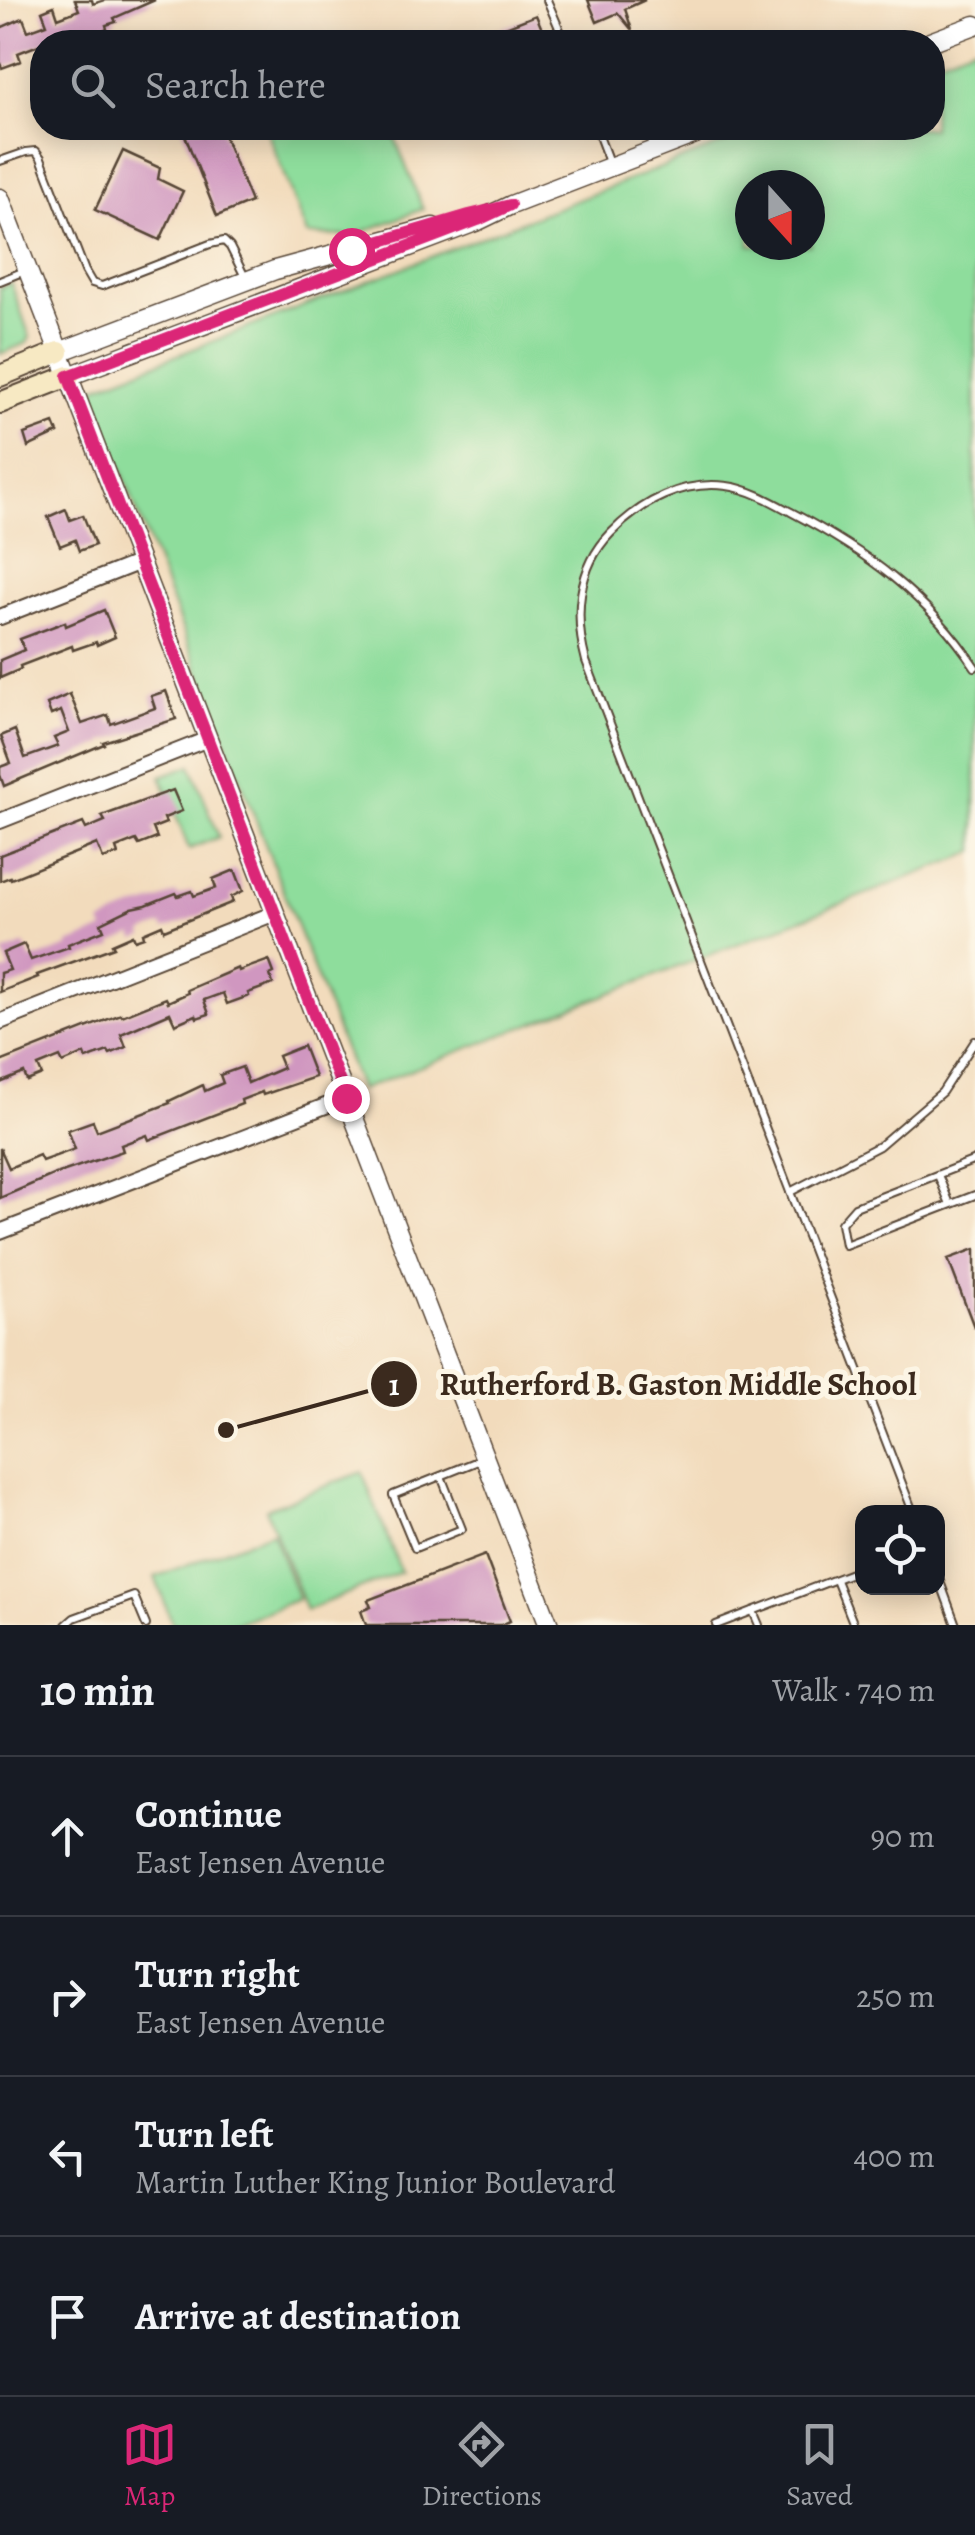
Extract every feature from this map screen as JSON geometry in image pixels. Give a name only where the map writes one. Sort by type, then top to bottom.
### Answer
[{"type":"main road","points":[[0,376],[60,352]]},
{"type":"main road","points":[[0,403],[68,376]]},
{"type":"street","points":[[945,36],[975,25]]},
{"type":"street","points":[[68,376],[679,140]]},
{"type":"street","points":[[0,198],[548,1625]]},
{"type":"street","points":[[60,352],[305,260],[510,205]]},
{"type":"street","points":[[0,617],[140,562]]},
{"type":"street","points":[[0,822],[208,739]]},
{"type":"street","points":[[0,1022],[275,913]]},
{"type":"street","points":[[0,1232],[346,1098]]},
{"type":"lane","points":[[547,0],[561,30]]},
{"type":"lane","points":[[601,140],[611,166]]},
{"type":"lane","points":[[0,162],[36,151],[92,283],[102,286],[224,241],[246,280]]},
{"type":"lane","points":[[0,281],[28,270]]},
{"type":"lane","points":[[910,1505],[586,661],[579,634],[578,606],[585,575],[601,544],[625,518],[650,500],[688,488],[726,486],[761,496],[874,560],[916,596],[959,643],[975,667]]},
{"type":"lane","points":[[790,1192],[879,1146],[942,1092],[975,1041]]},
{"type":"lane","points":[[975,1160],[855,1207],[841,1223],[845,1245],[975,1195]]},
{"type":"lane","points":[[938,1175],[950,1204]]},
{"type":"lane","points":[[441,1476],[462,1530],[415,1548],[393,1494],[484,1458]]},
{"type":"lane","points":[[716,1625],[855,1572]]},
{"type":"lane","points":[[836,1580],[854,1625]]},
{"type":"lane","points":[[945,1595],[956,1625]]},
{"type":"lane","points":[[66,1625],[74,1618],[134,1596],[146,1625]]},
{"type":"lane","points":[[754,1611],[759,1625]]},
{"type":"green space","points":[[975,45],[975,852],[360,1090],[90,389],[732,140],[945,140],[945,57]]},
{"type":"green space","points":[[271,140],[396,140],[423,209],[352,236],[307,235]]},
{"type":"green space","points":[[11,283],[30,337],[27,343],[0,354],[0,288]]},
{"type":"green space","points":[[191,765],[219,837],[189,849],[161,776]]},
{"type":"green space","points":[[362,1472],[401,1572],[306,1610],[266,1509]]},
{"type":"green space","points":[[272,1532],[298,1599],[231,1625],[173,1625],[155,1577]]},
{"type":"building","points":[[75,0],[92,0],[93,4],[105,0],[155,0],[114,18],[116,22],[106,25],[105,30],[31,30],[47,24],[42,11],[54,6],[58,18],[79,10]]},
{"type":"building","points":[[588,0],[645,0],[625,9],[632,30],[618,13],[597,22]]},
{"type":"building","points":[[536,15],[542,30],[498,30]]},
{"type":"building","points":[[23,18],[30,48],[18,53],[21,61],[2,68],[0,28]]},
{"type":"building","points":[[187,140],[226,140],[251,202],[217,216]]},
{"type":"building","points":[[123,151],[160,168],[158,179],[183,191],[160,240],[95,210]]},
{"type":"building","points":[[54,423],[58,433],[28,447],[24,434]]},
{"type":"building","points":[[66,509],[70,520],[83,515],[95,545],[79,551],[75,540],[60,546],[48,517]]},
{"type":"building","points":[[104,610],[115,637],[97,645],[96,642],[73,650],[72,646],[0,678],[0,660],[24,650],[20,639]]},
{"type":"building","points":[[166,691],[176,719],[103,742],[4,786],[0,767],[11,763],[1,736],[15,730],[25,758],[58,746],[54,738],[69,732],[61,711],[51,715],[47,704],[70,694],[82,724],[108,715],[111,724],[155,708],[151,696]]},
{"type":"building","points":[[173,790],[182,811],[164,818],[166,823],[153,828],[157,838],[139,845],[136,840],[116,848],[118,854],[103,859],[97,844],[0,881],[0,855],[83,823],[86,829],[105,821],[102,816]]},
{"type":"building","points":[[235,870],[243,891],[231,897],[233,902],[164,930],[162,925],[135,940],[133,935],[112,944],[114,947],[0,992],[0,973],[10,970],[3,953],[24,944],[31,960],[69,947],[68,944],[104,930],[101,923],[132,908],[176,893],[178,896],[192,891],[194,896],[216,888],[213,879]]},
{"type":"building","points":[[269,960],[273,984],[248,993],[249,996],[227,1004],[223,993],[204,1000],[209,1014],[175,1024],[170,1013],[121,1034],[126,1047],[110,1054],[108,1051],[86,1059],[84,1054],[63,1063],[60,1057],[38,1066],[42,1075],[27,1081],[24,1073],[0,1083],[0,1062],[121,1014],[166,998],[168,1002],[238,968],[239,971]]},
{"type":"building","points":[[303,1046],[315,1077],[263,1095],[262,1092],[241,1100],[242,1104],[149,1140],[147,1135],[121,1145],[123,1151],[0,1198],[0,1148],[9,1168],[39,1155],[42,1161],[75,1149],[68,1130],[93,1121],[97,1131],[170,1103],[203,1085],[205,1091],[223,1083],[220,1075],[242,1067],[248,1083],[283,1068],[278,1056]]},
{"type":"building","points":[[975,1249],[975,1327],[974,1327],[948,1259]]},
{"type":"building","points":[[485,1555],[510,1621],[501,1625],[366,1625],[361,1611],[371,1607],[368,1600]]},
{"type":"place","name":"Rutherford B. Gaston Middle School","points":[[226,1430]]},
{"type":"route","points":[[346,1098],[68,376],[510,205],[351,250]]}]
